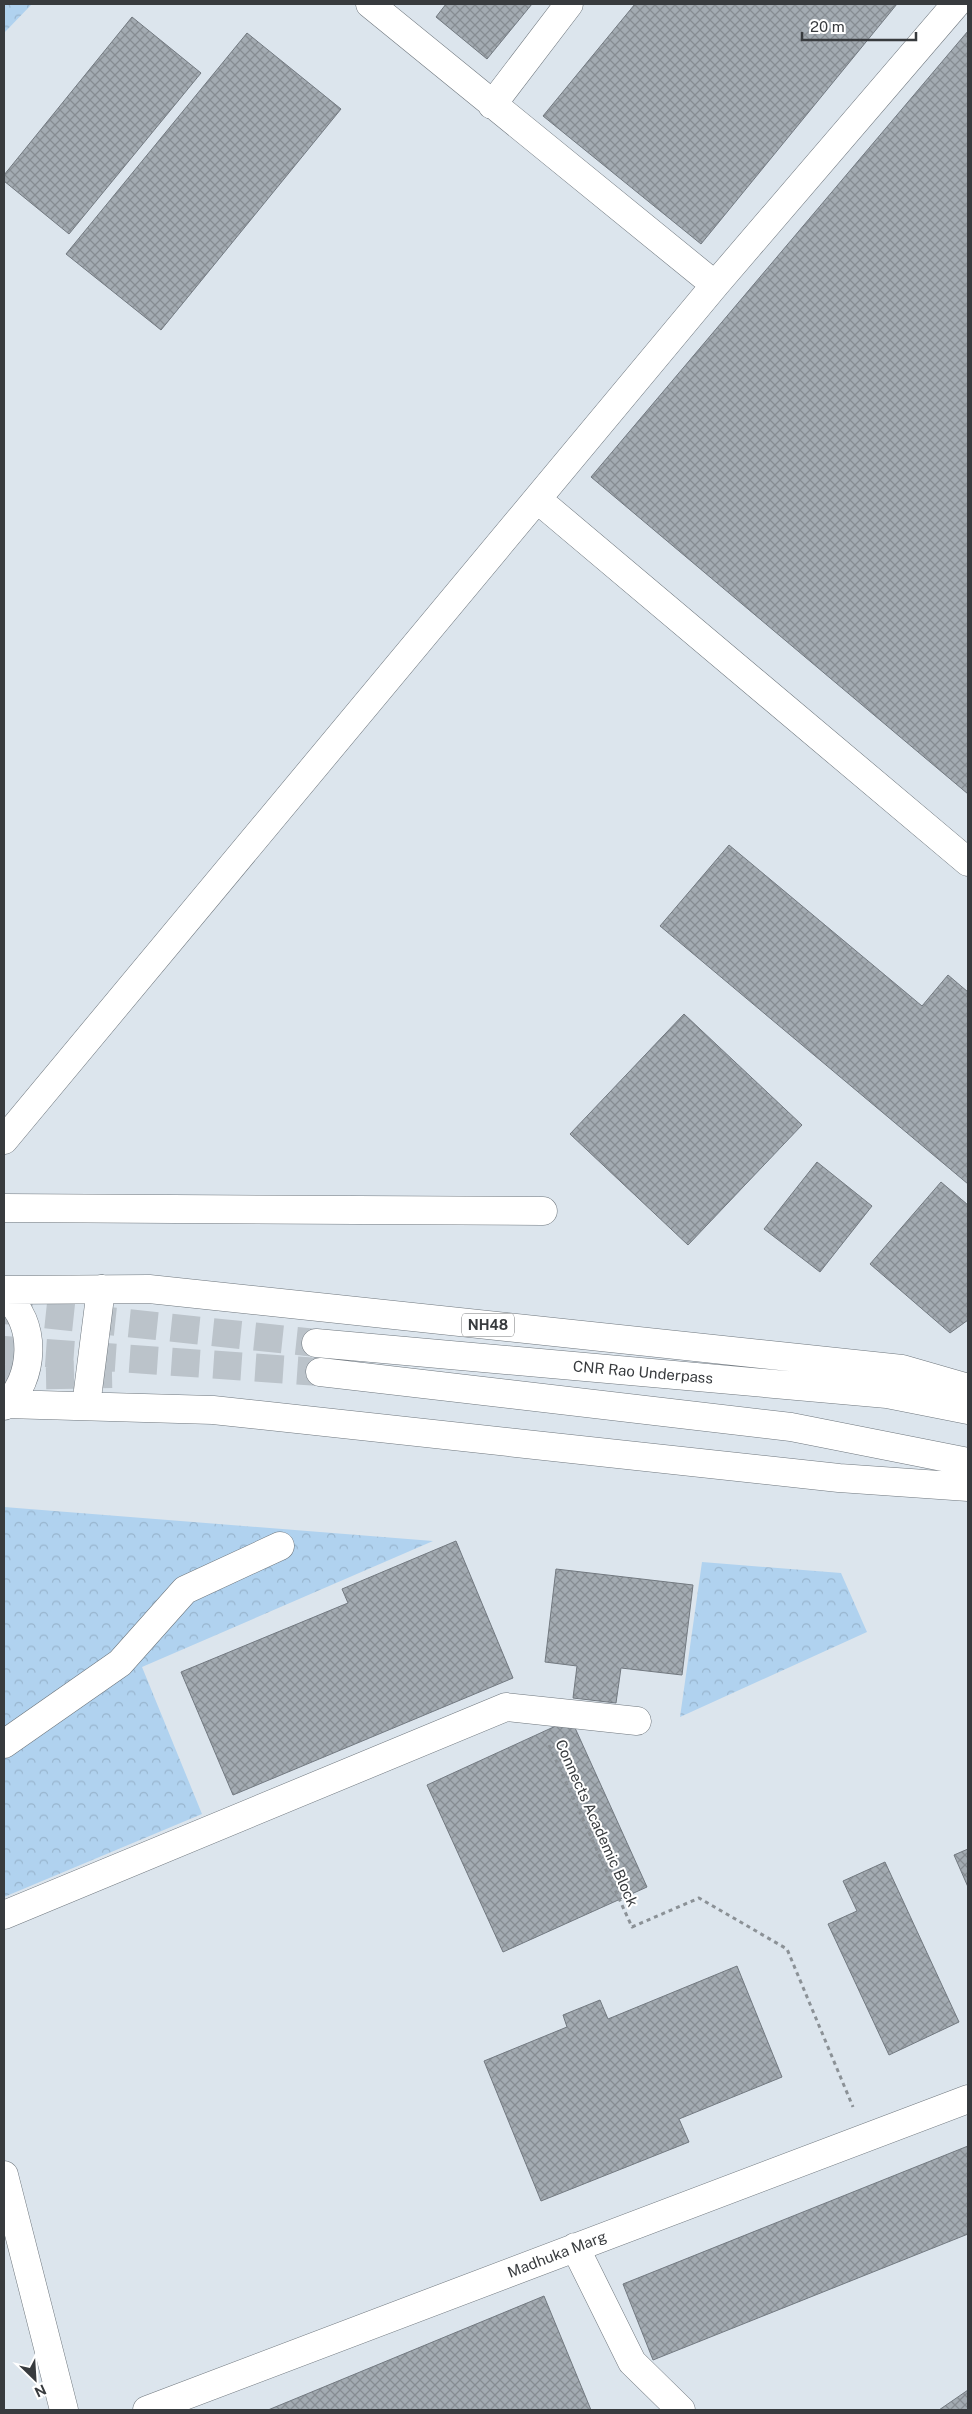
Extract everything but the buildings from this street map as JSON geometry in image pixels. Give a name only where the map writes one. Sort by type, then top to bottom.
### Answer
[{"type":"main road","points":[[370,4],[715,285]]},
{"type":"main road","points":[[492,105],[569,4]]},
{"type":"main road","points":[[4,1140],[715,285],[956,4]]},
{"type":"main road","points":[[537,499],[968,862]]},
{"type":"main road","points":[[4,1208],[542,1211]]},
{"type":"main road","points":[[86,1406],[100,1289]]},
{"type":"main road","name":"NH48","points":[[4,1290],[149,1289],[902,1369],[968,1388]]},
{"type":"main road","points":[[4,1296],[20,1317],[28,1339],[28,1363],[21,1385],[5,1405]]},
{"type":"main road","name":"CNR Rao Underpass","points":[[316,1343],[887,1394],[968,1410]]},
{"type":"main road","points":[[320,1372],[791,1427],[968,1462]]},
{"type":"main road","points":[[5,1405],[213,1410],[839,1478],[968,1487]]},
{"type":"main road","points":[[4,1744],[120,1663],[185,1590],[280,1546]]},
{"type":"main road","points":[[4,1915],[506,1707],[637,1721]]},
{"type":"main road","name":"Madhuka Marg","points":[[147,2410],[968,2099]]},
{"type":"main road","points":[[4,2175],[64,2410]]},
{"type":"main road","points":[[575,2247],[632,2362],[681,2410]]},
{"type":"path","name":"Connects Academic Block","points":[[533,1710],[632,1927],[699,1898],[787,1949],[866,2138]]},
{"type":"green space","points":[[4,4],[32,4],[4,33]]},
{"type":"green space","points":[[4,1507],[433,1541],[142,1667],[202,1814],[4,1897]]},
{"type":"green space","points":[[702,1562],[841,1573],[867,1632],[680,1717]]},
{"type":"tunnel","points":[[4,1310],[316,1343]]},
{"type":"tunnel","points":[[4,1350],[320,1372]]},
{"type":"tunnel","points":[[4,1376],[112,1374]]}]
